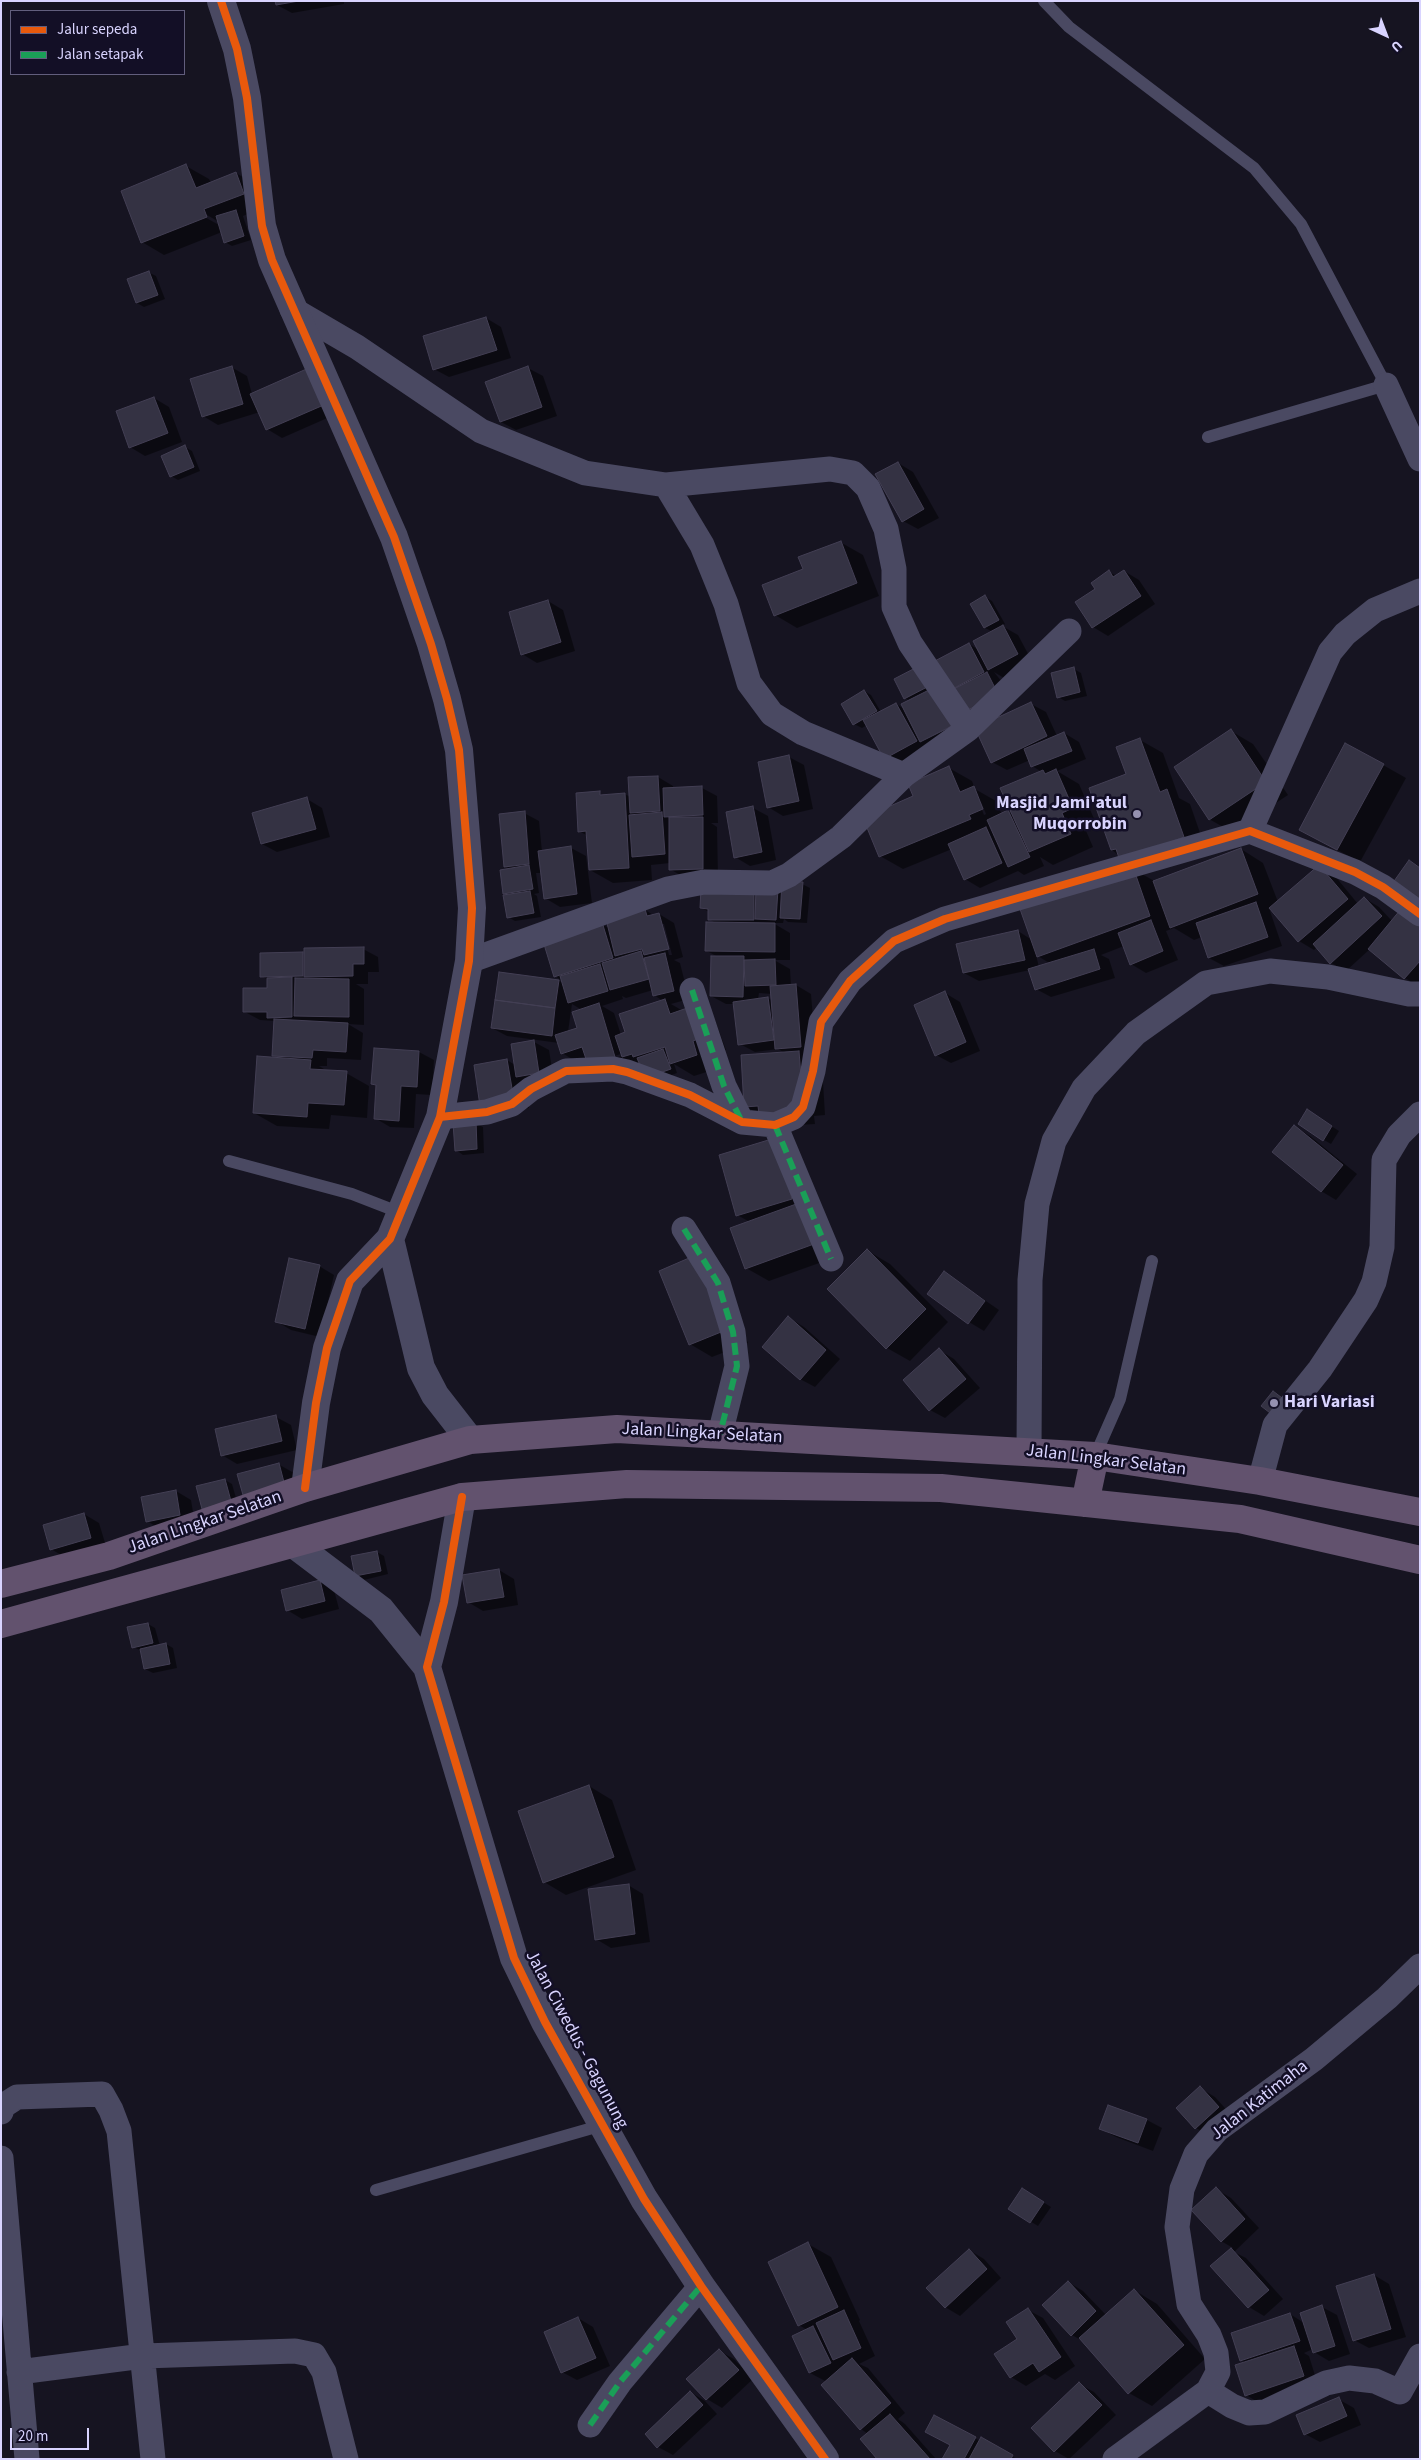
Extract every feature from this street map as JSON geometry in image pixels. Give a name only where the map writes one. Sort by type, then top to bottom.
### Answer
[{"type":"highway","name":"Jalan Lingkar Selatan","points":[[1,1584],[110,1556],[305,1488],[470,1440],[617,1429],[1095,1456],[1260,1482],[1420,1512]]},
{"type":"highway","points":[[1085,1503],[1095,1456]]},
{"type":"highway","points":[[1,1624],[295,1545],[462,1497],[627,1484],[941,1488],[1240,1519],[1420,1560]]},
{"type":"street","points":[[221,1],[237,49],[247,98],[262,226],[272,260],[394,537],[431,644],[447,699],[459,750],[472,908],[469,960],[440,1117],[390,1239],[350,1281],[330,1340],[316,1403],[305,1488]]},
{"type":"street","points":[[292,309],[357,347],[481,431],[585,473],[666,485],[830,469],[852,473],[868,488],[886,529],[894,569],[894,607],[910,643],[968,729]]},
{"type":"street","points":[[1386,385],[1420,460]]},
{"type":"street","points":[[666,485],[702,545],[726,604],[749,683],[772,714],[803,733],[904,775]]},
{"type":"street","points":[[1250,831],[1330,652],[1346,634],[1375,610],[1420,590]]},
{"type":"street","points":[[469,960],[668,889],[704,882],[772,883],[789,875],[825,851],[904,775],[968,729],[1069,631]]},
{"type":"street","points":[[440,1117],[487,1112],[512,1104],[531,1089],[566,1071],[613,1069],[628,1072],[690,1095],[742,1122],[775,1125],[794,1117],[804,1107],[813,1071],[821,1022],[850,981],[894,940],[945,920],[1250,831],[1355,872],[1384,887],[1420,914]]},
{"type":"street","points":[[1029,1451],[1030,1280],[1037,1204],[1054,1141],[1084,1088],[1136,1032],[1206,983],[1270,971],[1328,977],[1409,994],[1420,994]]},
{"type":"street","points":[[692,990],[724,1086],[742,1122]]},
{"type":"street","points":[[1260,1482],[1275,1424],[1320,1369],[1366,1300],[1374,1282],[1382,1247],[1384,1160],[1399,1135],[1420,1114]]},
{"type":"street","points":[[775,1125],[831,1259]]},
{"type":"street","points":[[684,1229],[718,1283],[732,1332],[736,1366],[729,1403],[720,1434]]},
{"type":"street","points":[[390,1239],[421,1368],[435,1395],[470,1440]]},
{"type":"street","points":[[427,1667],[444,1602],[462,1497]]},
{"type":"street","points":[[295,1545],[381,1610],[427,1667]]},
{"type":"street","name":"Jalan Ciwedus - Gagunung","points":[[427,1667],[514,1958],[545,2022],[644,2198],[701,2286],[825,2459]]},
{"type":"street","name":"Jalan Katimaha","points":[[1208,2390],[1218,2372],[1216,2353],[1209,2335],[1189,2304],[1177,2227],[1182,2189],[1196,2154],[1217,2130],[1314,2059],[1387,1998],[1420,1966]]},
{"type":"street","points":[[1,2112],[3,2106],[17,2097],[102,2094],[112,2110],[119,2131],[153,2459]]},
{"type":"street","points":[[1,2158],[27,2459]]},
{"type":"street","points":[[590,2425],[620,2382],[701,2286]]},
{"type":"street","points":[[19,2372],[142,2356],[295,2350],[314,2356],[324,2372],[341,2458]]},
{"type":"street","points":[[1115,2459],[1208,2390],[1232,2406],[1249,2413],[1265,2412],[1326,2383],[1349,2378],[1375,2380],[1410,2396],[1420,2356]]},
{"type":"lane","points":[[1044,1],[1069,27],[1254,168],[1301,224],[1386,385],[1208,437]]},
{"type":"lane","points":[[229,1161],[352,1194],[401,1213]]},
{"type":"lane","points":[[1095,1456],[1120,1399],[1152,1261]]},
{"type":"lane","points":[[376,2190],[603,2126]]},
{"type":"building","points":[[275,1],[299,1],[276,5]]},
{"type":"building","points":[[186,164],[196,188],[236,172],[244,194],[204,209],[207,217],[141,243],[121,191]]},
{"type":"building","points":[[236,210],[244,236],[224,243],[216,216]]},
{"type":"building","points":[[149,271],[158,295],[136,303],[127,279]]},
{"type":"building","points":[[486,317],[497,350],[433,370],[423,336]]},
{"type":"building","points":[[232,366],[243,404],[202,417],[190,379]]},
{"type":"building","points":[[528,366],[542,407],[500,422],[485,382]]},
{"type":"building","points":[[311,367],[326,404],[266,430],[250,394]]},
{"type":"building","points":[[154,397],[168,433],[129,448],[116,411]]},
{"type":"building","points":[[185,445],[194,467],[170,477],[161,456]]},
{"type":"building","points":[[898,462],[924,509],[902,522],[875,474]]},
{"type":"building","points":[[841,541],[857,583],[774,616],[762,585],[803,569],[798,557]]},
{"type":"building","points":[[1109,570],[1113,577],[1124,570],[1141,596],[1092,628],[1075,602],[1095,589],[1091,583]]},
{"type":"building","points":[[985,595],[999,620],[984,628],[970,604]]},
{"type":"building","points":[[548,600],[561,642],[521,655],[509,612]]},
{"type":"building","points":[[1003,625],[1018,654],[988,670],[973,641]]},
{"type":"building","points":[[969,643],[984,672],[947,692],[931,663]]},
{"type":"building","points":[[921,665],[931,685],[904,699],[894,679]]},
{"type":"building","points":[[1074,667],[1080,692],[1057,698],[1051,673]]},
{"type":"building","points":[[987,672],[998,694],[962,713],[950,691]]},
{"type":"building","points":[[933,688],[952,726],[920,742],[901,704]]},
{"type":"building","points":[[864,690],[877,711],[853,725],[841,704]]},
{"type":"building","points":[[1031,702],[1047,736],[991,763],[975,728]]},
{"type":"building","points":[[896,703],[917,741],[884,759],[863,720]]},
{"type":"building","points":[[1231,729],[1266,782],[1209,820],[1174,767]]},
{"type":"building","points":[[1064,732],[1072,751],[1031,767],[1024,749]]},
{"type":"building","name":"Masjid Jami'atul Muqorrobin","points":[[1140,738],[1160,792],[1167,789],[1184,837],[1120,861],[1116,849],[1111,850],[1089,788],[1126,774],[1116,747]]},
{"type":"building","points":[[1345,743],[1384,764],[1337,850],[1299,830]]},
{"type":"building","points":[[789,755],[799,801],[767,808],[758,762]]},
{"type":"building","points":[[949,766],[960,792],[974,786],[983,809],[969,815],[971,819],[879,857],[863,818],[913,796],[908,784]]},
{"type":"building","points":[[1056,769],[1073,808],[1062,813],[1071,834],[1029,852],[1000,788],[1043,770],[1045,774]]},
{"type":"building","points":[[658,776],[660,811],[630,813],[628,777]]},
{"type":"building","points":[[702,786],[703,815],[664,817],[663,788]]},
{"type":"building","points":[[600,791],[600,795],[625,793],[629,868],[589,870],[586,831],[578,832],[576,793]]},
{"type":"building","points":[[307,797],[316,829],[261,844],[252,813]]},
{"type":"building","points":[[753,806],[762,852],[734,858],[726,812]]},
{"type":"building","points":[[1008,810],[1030,857],[1008,867],[987,820]]},
{"type":"building","points":[[525,811],[529,864],[504,867],[499,814]]},
{"type":"building","points":[[662,812],[665,854],[632,857],[629,815]]},
{"type":"building","points":[[669,817],[703,817],[703,869],[669,870]]},
{"type":"building","points":[[986,827],[1002,863],[964,880],[948,844]]},
{"type":"building","points":[[571,846],[577,894],[544,899],[538,851]]},
{"type":"building","points":[[1241,848],[1258,894],[1170,928],[1153,881]]},
{"type":"building","points":[[1409,860],[1420,868],[1420,904],[1392,884]]},
{"type":"building","points":[[529,865],[533,889],[503,894],[500,870]]},
{"type":"building","points":[[1319,865],[1348,899],[1298,942],[1269,908]]},
{"type":"building","points":[[1133,867],[1150,916],[1037,957],[1020,909]]},
{"type":"building","points":[[782,881],[803,882],[800,919],[780,918]]},
{"type":"building","points":[[701,888],[754,888],[754,920],[708,920],[708,909],[700,908]]},
{"type":"building","points":[[756,888],[778,889],[776,920],[755,919]]},
{"type":"building","points":[[530,891],[534,913],[507,918],[503,895]]},
{"type":"building","points":[[1364,897],[1382,916],[1330,964],[1313,944]]},
{"type":"building","points":[[1256,902],[1268,937],[1208,958],[1196,923]]},
{"type":"building","points":[[645,909],[647,916],[659,913],[669,949],[644,955],[642,949],[615,956],[606,919]]},
{"type":"building","points":[[1401,909],[1420,925],[1420,961],[1404,979],[1368,949]]},
{"type":"building","points":[[1151,920],[1163,951],[1130,965],[1118,933]]},
{"type":"building","points":[[602,922],[613,958],[554,977],[543,941]]},
{"type":"building","points":[[706,922],[775,923],[775,952],[705,951]]},
{"type":"building","points":[[1018,930],[1025,960],[963,973],[956,944]]},
{"type":"building","points":[[364,947],[364,964],[353,964],[353,976],[304,977],[304,948]]},
{"type":"building","points":[[1094,949],[1100,969],[1035,990],[1028,969]]},
{"type":"building","points":[[641,951],[649,979],[610,990],[602,963]]},
{"type":"building","points":[[303,952],[303,976],[260,977],[260,953]]},
{"type":"building","points":[[665,953],[674,991],[653,996],[644,958]]},
{"type":"building","points":[[711,956],[744,956],[743,997],[710,996]]},
{"type":"building","points":[[775,959],[776,985],[745,986],[744,960]]},
{"type":"building","points":[[600,964],[608,991],[568,1003],[560,976]]},
{"type":"building","points":[[499,972],[559,980],[555,1008],[495,1000]]},
{"type":"building","points":[[292,977],[292,1017],[267,1018],[267,1012],[243,1012],[243,988],[267,988],[267,978]]},
{"type":"building","points":[[295,978],[349,979],[349,1017],[294,1016]]},
{"type":"building","points":[[796,984],[801,1047],[775,1049],[770,986]]},
{"type":"building","points":[[945,991],[966,1042],[935,1056],[914,1005]]},
{"type":"building","points":[[768,997],[774,1040],[738,1045],[733,1002]]},
{"type":"building","points":[[665,999],[670,1014],[693,1006],[703,1037],[693,1041],[697,1055],[670,1064],[665,1047],[633,1057],[632,1054],[622,1057],[615,1036],[625,1032],[619,1014]]},
{"type":"building","points":[[495,1000],[555,1008],[552,1036],[491,1028]]},
{"type":"building","points":[[599,1003],[615,1057],[588,1065],[582,1047],[561,1054],[555,1035],[577,1028],[572,1012]]},
{"type":"building","points":[[274,1019],[348,1023],[346,1052],[313,1050],[312,1058],[272,1056]]},
{"type":"building","points":[[534,1040],[539,1073],[516,1077],[511,1044]]},
{"type":"building","points":[[374,1048],[419,1051],[417,1087],[401,1086],[399,1121],[374,1119],[376,1085],[371,1084]]},
{"type":"building","points":[[663,1049],[671,1069],[645,1078],[637,1058]]},
{"type":"building","points":[[799,1051],[803,1103],[792,1111],[759,1114],[758,1106],[744,1107],[741,1055]]},
{"type":"building","points":[[257,1056],[311,1060],[310,1069],[347,1071],[344,1105],[308,1103],[307,1117],[253,1113]]},
{"type":"building","points":[[507,1059],[514,1100],[480,1106],[474,1065]]},
{"type":"building","points":[[1307,1109],[1332,1126],[1323,1141],[1298,1124]]},
{"type":"building","points":[[476,1121],[477,1149],[455,1151],[453,1123]]},
{"type":"building","points":[[1294,1125],[1343,1165],[1321,1192],[1272,1152]]},
{"type":"building","points":[[775,1138],[792,1199],[736,1216],[719,1155]]},
{"type":"building","points":[[799,1203],[814,1244],[745,1269],[730,1228]]},
{"type":"building","points":[[867,1249],[926,1309],[886,1349],[827,1289]]},
{"type":"building","points":[[696,1255],[726,1330],[689,1345],[659,1271]]},
{"type":"building","points":[[289,1258],[320,1265],[305,1329],[275,1322]]},
{"type":"building","points":[[944,1271],[985,1301],[968,1324],[927,1294]]},
{"type":"building","points":[[788,1316],[826,1350],[800,1380],[762,1347]]},
{"type":"building","points":[[939,1348],[966,1379],[929,1411],[903,1380]]},
{"type":"building","name":"Hari Variasi","points":[[1273,1391],[1286,1401],[1274,1416],[1261,1406]]},
{"type":"building","points":[[276,1415],[282,1441],[221,1456],[215,1429]]},
{"type":"building","points":[[279,1463],[286,1490],[245,1502],[237,1474]]},
{"type":"building","points":[[225,1479],[231,1501],[202,1509],[196,1486]]},
{"type":"building","points":[[176,1490],[180,1515],[146,1522],[141,1497]]},
{"type":"building","points":[[84,1513],[91,1538],[50,1550],[43,1525]]},
{"type":"building","points":[[377,1551],[381,1571],[355,1576],[351,1556]]},
{"type":"building","points":[[499,1569],[504,1597],[467,1603],[462,1575]]},
{"type":"building","points":[[320,1580],[325,1601],[286,1611],[281,1590]]},
{"type":"building","points":[[148,1623],[153,1643],[132,1648],[127,1627]]},
{"type":"building","points":[[166,1643],[170,1664],[144,1669],[140,1649]]},
{"type":"building","points":[[589,1785],[614,1857],[543,1883],[518,1811]]},
{"type":"building","points":[[629,1884],[635,1934],[595,1940],[588,1889]]},
{"type":"building","points":[[1200,2086],[1219,2107],[1195,2129],[1176,2108]]},
{"type":"building","points":[[1108,2105],[1147,2119],[1138,2143],[1099,2129]]},
{"type":"building","points":[[1216,2187],[1245,2219],[1221,2242],[1191,2210]]},
{"type":"building","points":[[1022,2188],[1044,2202],[1030,2223],[1008,2209]]},
{"type":"building","points":[[808,2242],[838,2307],[798,2326],[768,2262]]},
{"type":"building","points":[[1231,2248],[1269,2290],[1248,2308],[1210,2266]]},
{"type":"building","points":[[969,2249],[987,2269],[945,2308],[926,2288]]},
{"type":"building","points":[[1374,2274],[1391,2329],[1353,2341],[1336,2286]]},
{"type":"building","points":[[1068,2281],[1096,2311],[1071,2336],[1042,2305]]},
{"type":"building","points":[[1134,2289],[1184,2345],[1128,2394],[1079,2338]]},
{"type":"building","points":[[1322,2305],[1335,2346],[1313,2353],[1300,2313]]},
{"type":"building","points":[[1028,2308],[1061,2357],[1039,2372],[1033,2363],[1010,2378],[994,2354],[1017,2339],[1006,2322]]},
{"type":"building","points":[[844,2310],[861,2348],[833,2360],[816,2323]]},
{"type":"building","points":[[1290,2313],[1300,2341],[1240,2361],[1231,2333]]},
{"type":"building","points":[[578,2317],[596,2358],[561,2373],[544,2332]]},
{"type":"building","points":[[813,2326],[831,2363],[809,2373],[792,2336]]},
{"type":"building","points":[[1294,2346],[1304,2376],[1245,2396],[1235,2365]]},
{"type":"building","points":[[719,2349],[739,2370],[706,2400],[686,2379]]},
{"type":"building","points":[[852,2358],[891,2403],[860,2430],[821,2385]]},
{"type":"building","points":[[1079,2382],[1102,2405],[1054,2452],[1031,2428]]},
{"type":"building","points":[[690,2391],[703,2405],[657,2448],[645,2434]]},
{"type":"building","points":[[1339,2397],[1347,2416],[1304,2435],[1296,2415]]},
{"type":"building","points":[[890,2414],[930,2459],[877,2459],[860,2439]]},
{"type":"building","points":[[934,2415],[976,2437],[964,2459],[942,2459],[950,2445],[925,2432]]},
{"type":"building","points":[[981,2437],[1013,2455],[1011,2459],[969,2459]]},
{"type":"marked path","points":[[692,990],[724,1086],[741,1120]]},
{"type":"marked path","points":[[775,1125],[831,1259]]},
{"type":"marked path","points":[[684,1229],[718,1283],[733,1332],[737,1366],[720,1434]]},
{"type":"marked path","points":[[590,2425],[620,2382],[701,2286]]},
{"type":"cycle path","points":[[221,1],[237,49],[247,98],[262,226],[272,260],[394,537],[431,644],[447,699],[459,750],[472,908],[469,961],[440,1117],[390,1239],[350,1281],[327,1348],[316,1403],[305,1488]]},
{"type":"cycle path","points":[[440,1117],[487,1112],[512,1104],[531,1089],[566,1071],[613,1069],[627,1072],[690,1095],[742,1122],[775,1125],[794,1117],[803,1107],[813,1071],[821,1022],[850,981],[894,941],[945,919],[1250,831],[1355,872],[1383,887],[1420,914]]},
{"type":"cycle path","points":[[462,1497],[444,1602],[427,1667],[514,1958],[545,2022],[644,2199],[701,2286],[825,2459]]},
{"type":"place","name":"Masjid Jami'atul Muqorrobin","points":[[1137,814]]},
{"type":"place","name":"Hari Variasi","points":[[1274,1403]]}]
